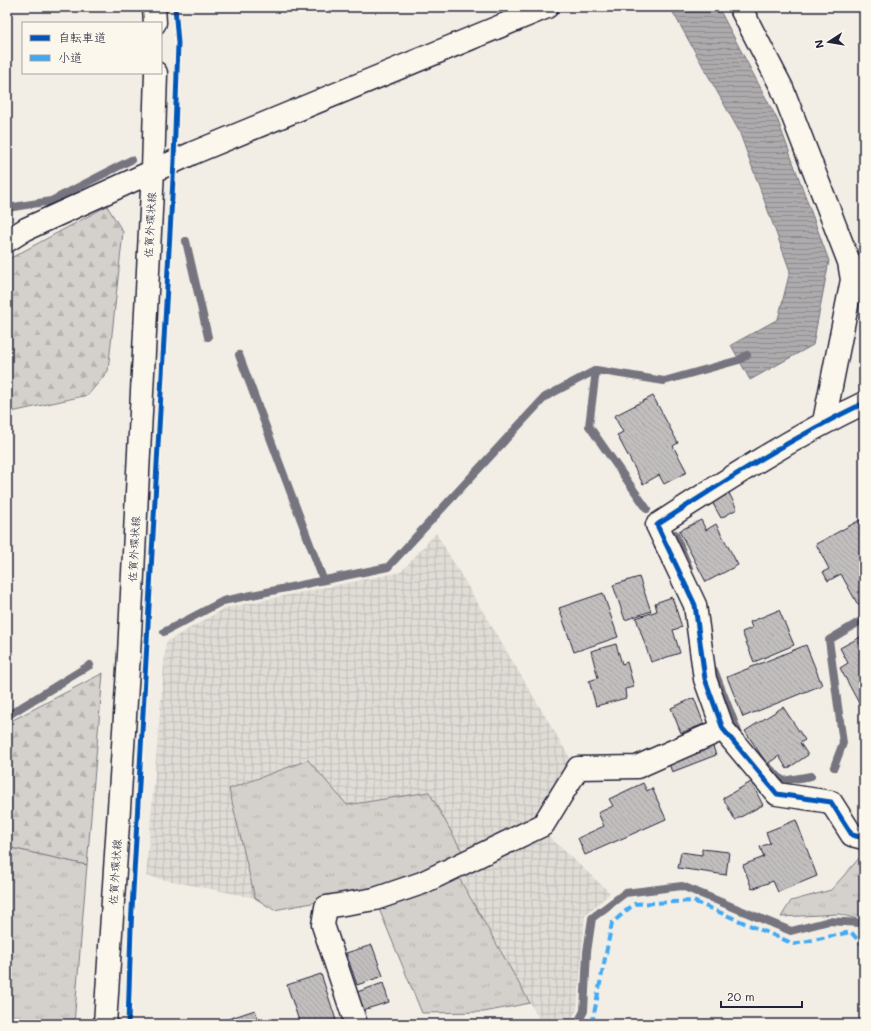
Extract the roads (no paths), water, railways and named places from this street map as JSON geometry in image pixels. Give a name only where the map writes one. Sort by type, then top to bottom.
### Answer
[{"type":"street","points":[[154,7],[155,22]]},
{"type":"street","points":[[7,241],[17,229],[153,170],[547,7]]},
{"type":"street","points":[[740,7],[782,88],[850,262],[852,280],[824,422]]},
{"type":"street","name":"佐賀外環状線","points":[[105,1024],[129,654],[153,170],[156,74]]},
{"type":"street","points":[[864,403],[824,422],[751,464],[657,525],[695,605],[705,679],[723,729],[778,794],[831,802],[852,835],[864,838]]},
{"type":"street","points":[[356,1024],[323,925],[326,907],[375,899],[422,883],[543,825],[578,768],[637,767],[723,729]]},
{"type":"waterway","points":[[7,208],[51,201],[131,160]]},
{"type":"waterway","points":[[186,241],[208,337]]},
{"type":"waterway","points":[[239,355],[323,579]]},
{"type":"waterway","points":[[164,632],[223,601],[388,567],[545,397],[596,370],[664,381],[739,360],[747,355]]},
{"type":"waterway","points":[[596,370],[589,426],[647,509]]},
{"type":"waterway","points":[[675,534],[689,568]]},
{"type":"waterway","points":[[834,767],[843,743],[829,640],[864,619]]},
{"type":"waterway","points":[[7,716],[90,665]]},
{"type":"waterway","points":[[714,670],[740,737]]},
{"type":"waterway","points":[[766,765],[783,781],[811,776]]},
{"type":"waterway","points":[[577,1024],[584,1011],[587,952],[592,918],[625,893],[682,886],[791,931],[829,921],[860,923],[864,927]]}]
